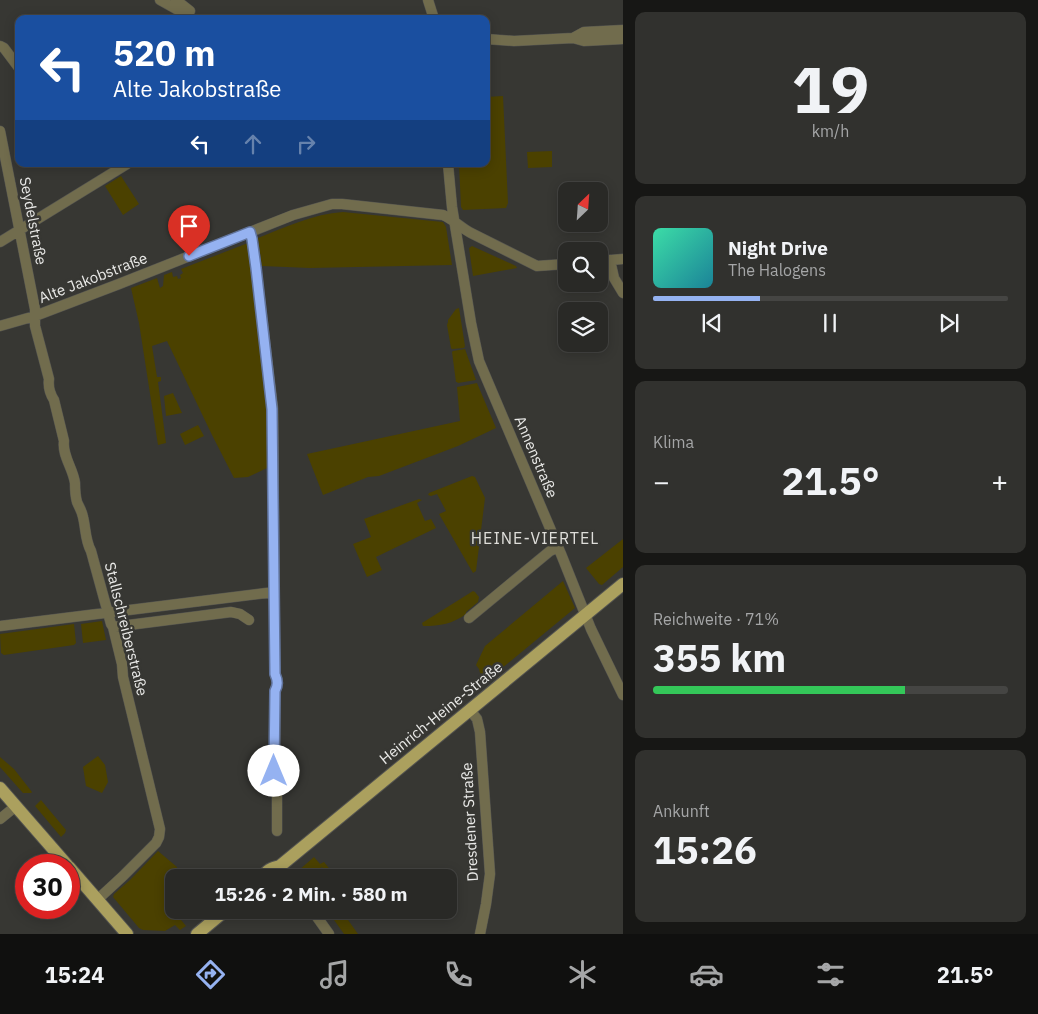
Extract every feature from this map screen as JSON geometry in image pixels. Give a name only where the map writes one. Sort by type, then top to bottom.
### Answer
[{"type":"main road","name":"Heinrich-Heine-Straße","points":[[281,869],[623,584]]},
{"type":"main road","points":[[0,788],[58,854]]},
{"type":"main road","points":[[80,880],[126,934]]},
{"type":"main road","points":[[197,934],[215,919]]},
{"type":"street","points":[[160,0],[188,15]]},
{"type":"street","points":[[176,0],[192,15]]},
{"type":"street","points":[[428,0],[433,15]]},
{"type":"street","points":[[573,38],[584,32],[623,30]]},
{"type":"street","points":[[490,38],[514,41],[573,38],[584,42],[623,40]]},
{"type":"street","points":[[0,46],[4,48],[15,63]]},
{"type":"street","name":"Seydelstraße","points":[[0,131],[35,316]]},
{"type":"street","points":[[0,242],[119,167]]},
{"type":"street","name":"Annenstraße","points":[[448,167],[454,222],[478,362],[586,615],[623,695]]},
{"type":"street","name":"Alte Jakobstraße","points":[[0,326],[35,316],[293,215],[310,209],[336,204],[440,214],[450,218],[479,238],[536,266],[558,265]]},
{"type":"street","points":[[250,232],[256,268],[272,409],[275,674],[277,680],[275,691],[274,771],[277,780],[277,831]]},
{"type":"street","points":[[623,259],[610,260],[614,278],[623,293]]},
{"type":"street","name":"Stallschreiberstraße","points":[[35,316],[35,326],[49,379],[48,386],[60,423],[66,456],[75,484],[74,489],[78,505],[82,511],[88,545],[111,624],[114,628],[160,832],[156,843],[97,900]]},
{"type":"street","points":[[469,618],[550,550],[558,547]]},
{"type":"street","points":[[0,626],[274,592]]},
{"type":"street","points":[[114,628],[232,612],[240,614],[249,620]]},
{"type":"street","name":"Dresdener Straße","points":[[470,710],[477,719],[480,732],[489,851],[489,884],[480,934]]},
{"type":"street","points":[[0,819],[16,806]]},
{"type":"street","points":[[318,919],[329,934]]},
{"type":"shaded area","points":[[503,96],[508,203],[506,208],[463,210],[461,207],[459,167],[490,167],[490,97]]},
{"type":"shaded area","points":[[552,151],[552,167],[528,168],[527,152]]},
{"type":"shaded area","points":[[121,176],[139,204],[123,215],[105,186]]},
{"type":"shaded area","points":[[343,212],[443,222],[446,227],[452,265],[310,268],[262,266],[258,238],[310,218]]},
{"type":"shaded area","points":[[248,243],[267,414],[267,468],[248,477],[234,478],[167,341],[152,346],[157,377],[161,377],[161,381],[158,382],[166,443],[158,445],[139,323],[131,288],[157,278],[160,288],[163,286],[164,275],[172,272],[173,277],[181,278],[180,275],[183,273],[181,269]]},
{"type":"shaded area","points":[[472,246],[517,268],[473,276],[469,248]]},
{"type":"shaded area","points":[[459,308],[465,346],[464,348],[452,349],[447,325],[448,320],[456,309]]},
{"type":"shaded area","points":[[465,349],[476,380],[458,383],[456,382],[452,352]]},
{"type":"shaded area","points":[[477,383],[496,428],[458,446],[379,476],[368,477],[323,495],[307,454],[460,421],[457,387]]},
{"type":"shaded area","points":[[173,393],[182,413],[166,416],[164,396]]},
{"type":"shaded area","points":[[198,425],[204,436],[185,445],[180,434]]},
{"type":"shaded area","points":[[472,476],[475,477],[485,498],[476,571],[473,573],[439,514],[446,511],[437,494],[428,495]]},
{"type":"shaded area","points":[[419,499],[422,500],[417,503],[425,521],[431,519],[436,528],[376,557],[382,570],[367,577],[353,544],[371,537],[364,519]]},
{"type":"shaded area","points":[[623,539],[623,567],[602,585],[599,584],[586,568]]},
{"type":"shaded area","points":[[563,581],[575,608],[490,678],[480,673],[476,665],[485,646]]},
{"type":"shaded area","points":[[473,591],[479,597],[478,602],[466,614],[446,624],[423,626],[422,623]]},
{"type":"shaded area","points":[[102,621],[106,640],[83,643],[81,624]]},
{"type":"shaded area","points":[[74,624],[76,643],[74,645],[4,655],[1,653],[0,634]]},
{"type":"shaded area","points":[[98,756],[105,765],[108,782],[102,793],[86,786],[83,767]]},
{"type":"shaded area","points":[[0,757],[14,769],[31,793],[23,793],[0,767]]},
{"type":"shaded area","points":[[41,800],[66,830],[61,837],[35,806]]},
{"type":"shaded area","points":[[158,851],[177,867],[177,869],[165,869],[165,919],[180,919],[186,926],[180,930],[175,925],[165,931],[143,930],[139,928],[113,897]]},
{"type":"shaded area","points":[[314,857],[320,864],[324,862],[330,869],[324,869],[322,867],[319,869],[300,869]]},
{"type":"shaded area","points":[[333,919],[347,919],[358,934],[344,934]]},
{"type":"district","name":"HEINE-VIERTEL","points":[[535,538]]},
{"type":"route","points":[[189,256],[250,232],[256,268],[273,421],[274,611],[275,674],[277,680],[275,691],[274,771]]}]
